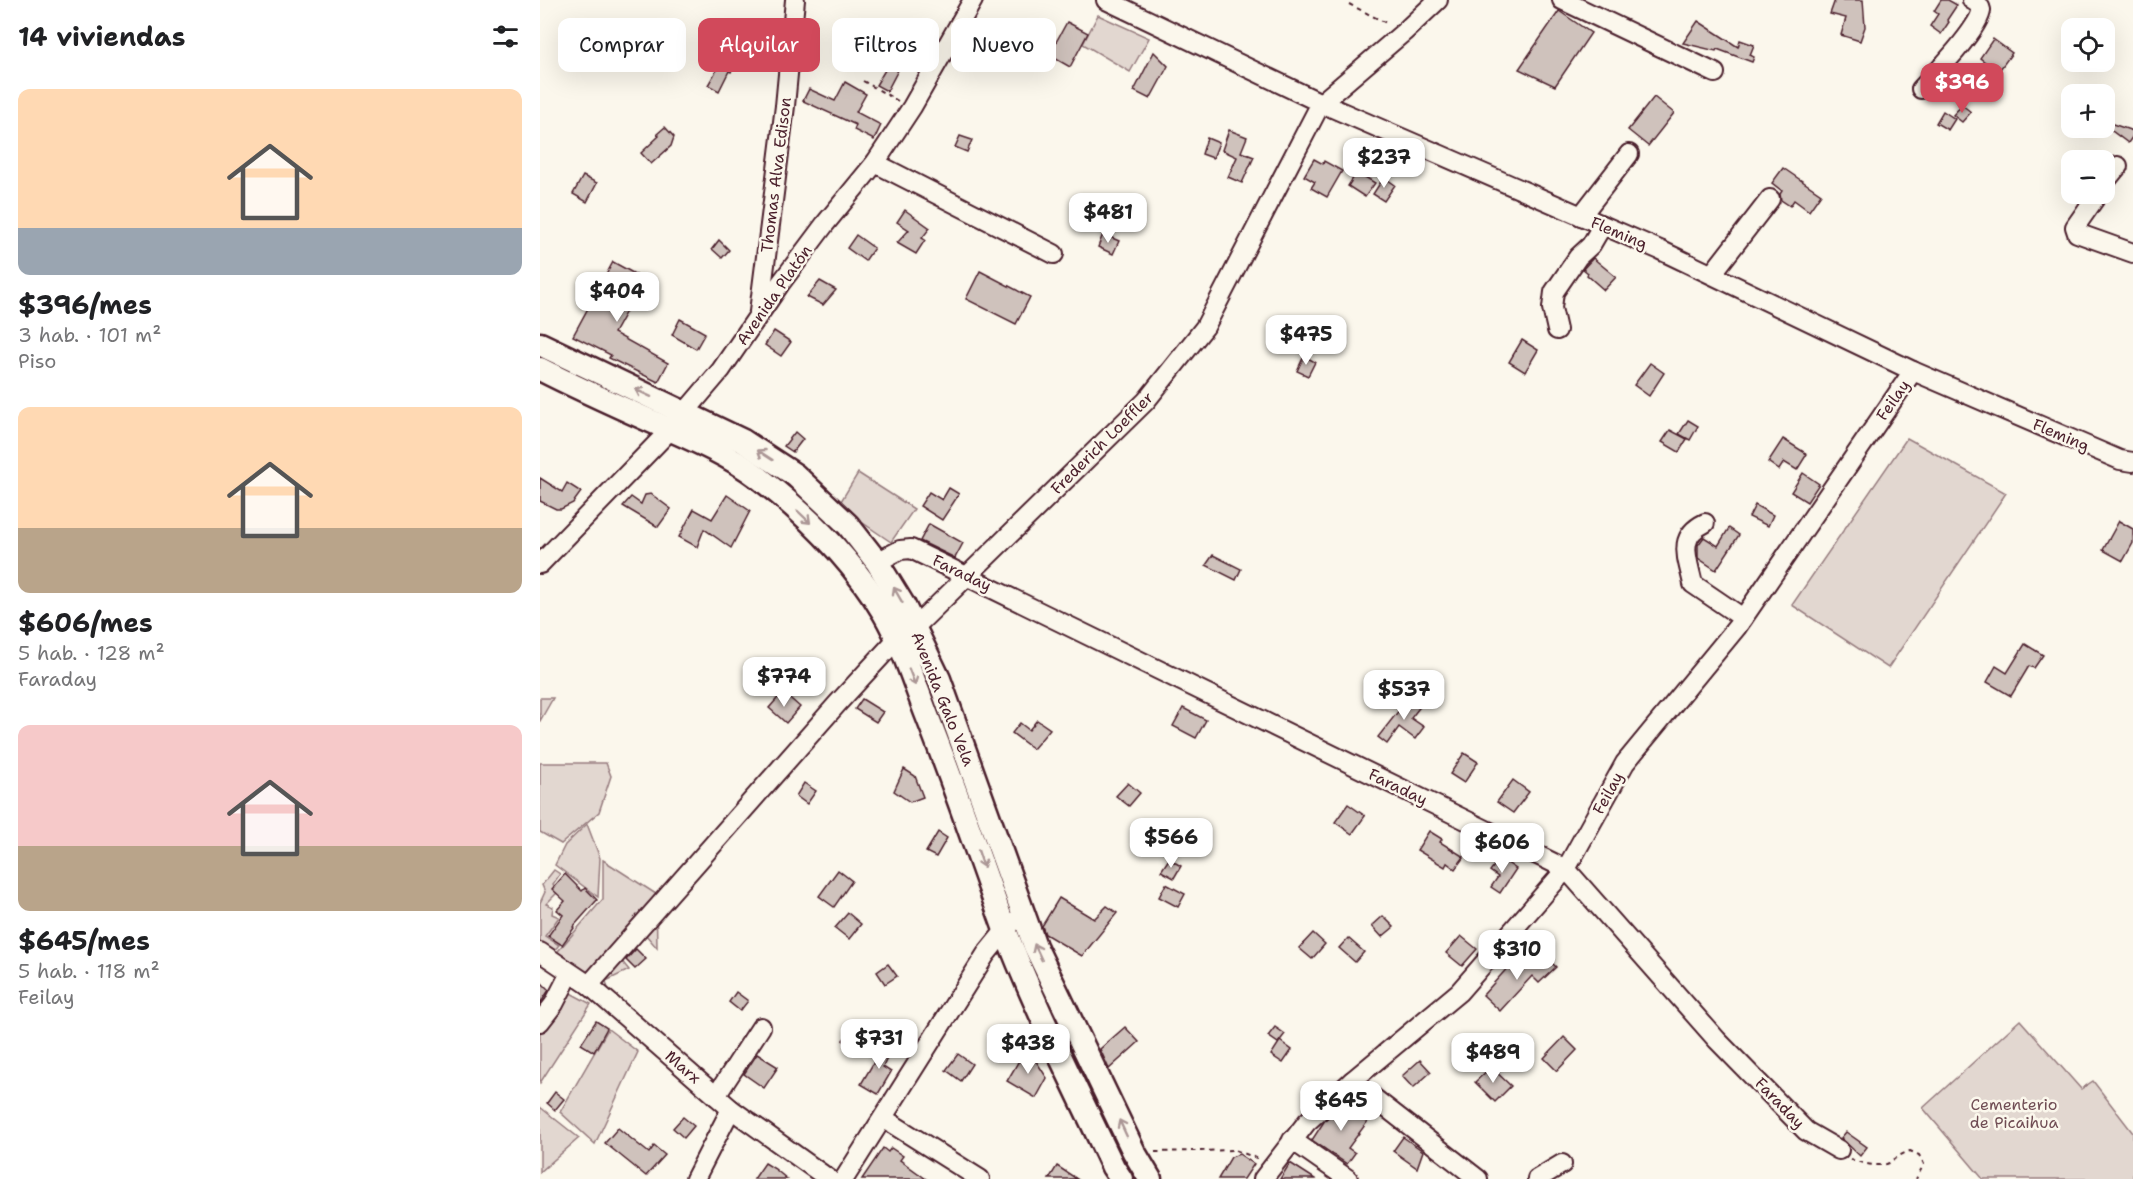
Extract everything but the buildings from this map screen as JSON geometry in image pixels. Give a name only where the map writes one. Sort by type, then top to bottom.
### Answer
[{"type":"main road","name":"Avenida Galo Vela","points":[[540,344],[743,441],[795,476],[848,525],[877,562],[900,598],[906,634],[944,757],[1005,929],[1113,1175]]},
{"type":"main road","name":"Avenida Galo Vela","points":[[540,369],[706,446],[756,476],[803,515],[848,563],[883,612],[906,634],[939,679],[1035,946],[1134,1152],[1150,1179]]},
{"type":"street","name":"Thomas Alva Edison","points":[[759,314],[785,106],[795,0]]},
{"type":"street","name":"Avenida Platón","points":[[540,564],[670,430],[721,370],[825,224],[874,163],[912,107],[973,0]]},
{"type":"street","name":"Fleming","points":[[1106,0],[1321,103],[1712,274],[1913,371],[2129,458]]},
{"type":"street","points":[[1321,103],[1438,0]]},
{"type":"street","points":[[1562,0],[1715,73]]},
{"type":"street","points":[[1921,89],[1958,48],[1979,18],[1981,9],[1972,0]]},
{"type":"street","name":"Frederich Loeffler","points":[[589,985],[830,712],[906,634],[1146,401],[1205,327],[1321,103]]},
{"type":"street","points":[[1581,216],[1629,154]]},
{"type":"street","points":[[874,163],[1054,254]]},
{"type":"street","points":[[2115,170],[2118,166]]},
{"type":"street","points":[[1712,274],[1770,199]]},
{"type":"street","points":[[2090,204],[2075,227],[2078,233],[2133,253]]},
{"type":"street","points":[[1557,330],[1552,308],[1554,292],[1578,257],[1591,245],[1602,226]]},
{"type":"street","name":"Feilay","points":[[1268,1173],[1307,1122],[1352,1081],[1459,992],[1566,869],[1625,763],[1743,618],[1913,371]]},
{"type":"street","points":[[1705,523],[1688,536],[1686,546],[1693,584],[1743,618]]},
{"type":"street","name":"Faraday","points":[[877,562],[900,550],[911,549],[1566,869],[1717,1040],[1806,1131],[1839,1150]]},
{"type":"street","points":[[844,1179],[986,954],[1005,929],[1022,912]]},
{"type":"street","name":"Marx","points":[[540,952],[589,985],[731,1109],[829,1179]]},
{"type":"street","points":[[540,1022],[554,1004],[570,973]]},
{"type":"street","points":[[716,1096],[761,1027]]},
{"type":"street","points":[[1352,1081],[1478,1179]]},
{"type":"street","points":[[695,1179],[731,1109]]},
{"type":"street","points":[[883,1118],[980,1179]]},
{"type":"street","points":[[1292,1140],[1348,1179]]},
{"type":"street","points":[[1537,1179],[1562,1164]]},
{"type":"path","points":[[1348,4],[1404,32]]},
{"type":"path","points":[[863,81],[891,98],[912,107]]},
{"type":"path","points":[[1134,1152],[1235,1150],[1260,1159],[1268,1173]]},
{"type":"path","points":[[1839,1150],[1851,1160],[1864,1164],[1886,1164],[1899,1154],[1910,1151],[1920,1155],[1924,1164],[1916,1179]]},
{"type":"green space","points":[[1098,15],[1149,38],[1130,72],[1083,44]]},
{"type":"green space","points":[[1907,438],[2006,493],[1888,668],[1792,605]]},
{"type":"green space","points":[[858,473],[914,509],[891,542],[838,506]]},
{"type":"green space","points":[[540,698],[553,698],[540,721]]},
{"type":"green space","points":[[540,763],[606,763],[611,776],[599,812],[561,844],[540,832]]},
{"type":"green space","points":[[587,824],[600,858],[598,897],[555,865],[565,845]]},
{"type":"green space","points":[[603,860],[656,894],[657,948],[640,928],[616,954],[629,970],[606,981],[612,1004],[553,957],[603,899]]},
{"type":"green space","points":[[554,870],[560,874],[553,884],[558,892],[546,904],[553,907],[552,914],[559,917],[545,936],[559,945],[546,960],[540,955],[540,903],[545,892],[542,885]]},
{"type":"green space","points":[[563,989],[591,1004],[540,1083],[540,1028]]},
{"type":"green space","name":"Cementerio de Picaihua","points":[[2020,1020],[2081,1089],[2093,1081],[2133,1133],[2133,1179],[1983,1179],[1923,1108]]},
{"type":"green space","points":[[608,1029],[638,1052],[595,1144],[560,1112]]},
{"type":"green space","points":[[540,1107],[579,1138],[540,1172]]}]
